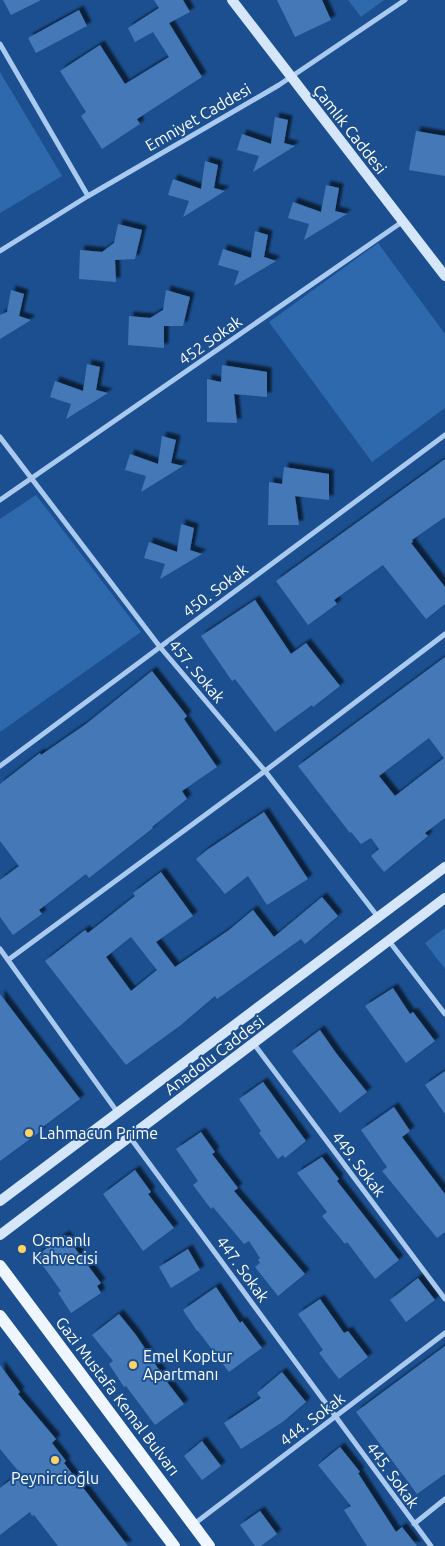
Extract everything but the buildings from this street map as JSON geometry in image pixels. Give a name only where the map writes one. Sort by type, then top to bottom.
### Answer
[{"type":"main road","name":"Çamlık Caddesi","points":[[232,0],[445,276]]},
{"type":"main road","name":"Anadolu Caddesi","points":[[0,1201],[445,867]]},
{"type":"main road","name":"Anadolu Caddesi","points":[[0,1235],[445,898]]},
{"type":"main road","name":"Gazi Mustafa Kemal Bulvarı","points":[[0,1266],[209,1546]]},
{"type":"main road","points":[[0,1316],[174,1546]]},
{"type":"street","name":"Emniyet Caddesi","points":[[0,251],[88,196],[291,77],[405,0]]},
{"type":"street","points":[[0,44],[88,196]]},
{"type":"street","name":"452 Sokak","points":[[0,500],[402,222]]},
{"type":"street","name":"450. Sokak","points":[[0,766],[445,434]]},
{"type":"street","name":"457. Sokak","points":[[0,437],[160,647],[265,771],[378,917]]},
{"type":"street","points":[[8,960],[265,771],[445,634]]},
{"type":"street","points":[[389,941],[445,1014]]},
{"type":"street","points":[[0,949],[118,1112]]},
{"type":"street","name":"449. Sokak","points":[[254,1044],[445,1299]]},
{"type":"street","name":"447. Sokak","points":[[129,1136],[336,1417]]},
{"type":"street","name":"444. Sokak","points":[[194,1524],[445,1333]]},
{"type":"street","name":"445. Sokak","points":[[336,1417],[431,1546]]},
{"type":"street","points":[[414,1524],[445,1499]]},
{"type":"shaded area","points":[[348,0],[384,0],[361,17]]},
{"type":"shaded area","points":[[0,72],[62,176],[0,213]]},
{"type":"shaded area","points":[[378,243],[445,334],[445,408],[372,462],[269,322]]},
{"type":"shaded area","points":[[36,495],[141,632],[0,732],[0,519]]},
{"type":"shaded area","points":[[445,928],[445,969],[425,943]]},
{"type":"place","name":"Lahmacun Prime","points":[[29,1133]]},
{"type":"place","name":"Osmanlı Kahvecisi","points":[[22,1249]]},
{"type":"place","name":"Emel Koptur Apartmanı","points":[[133,1365]]},
{"type":"place","name":"Peynircioğlu","points":[[55,1460]]}]
